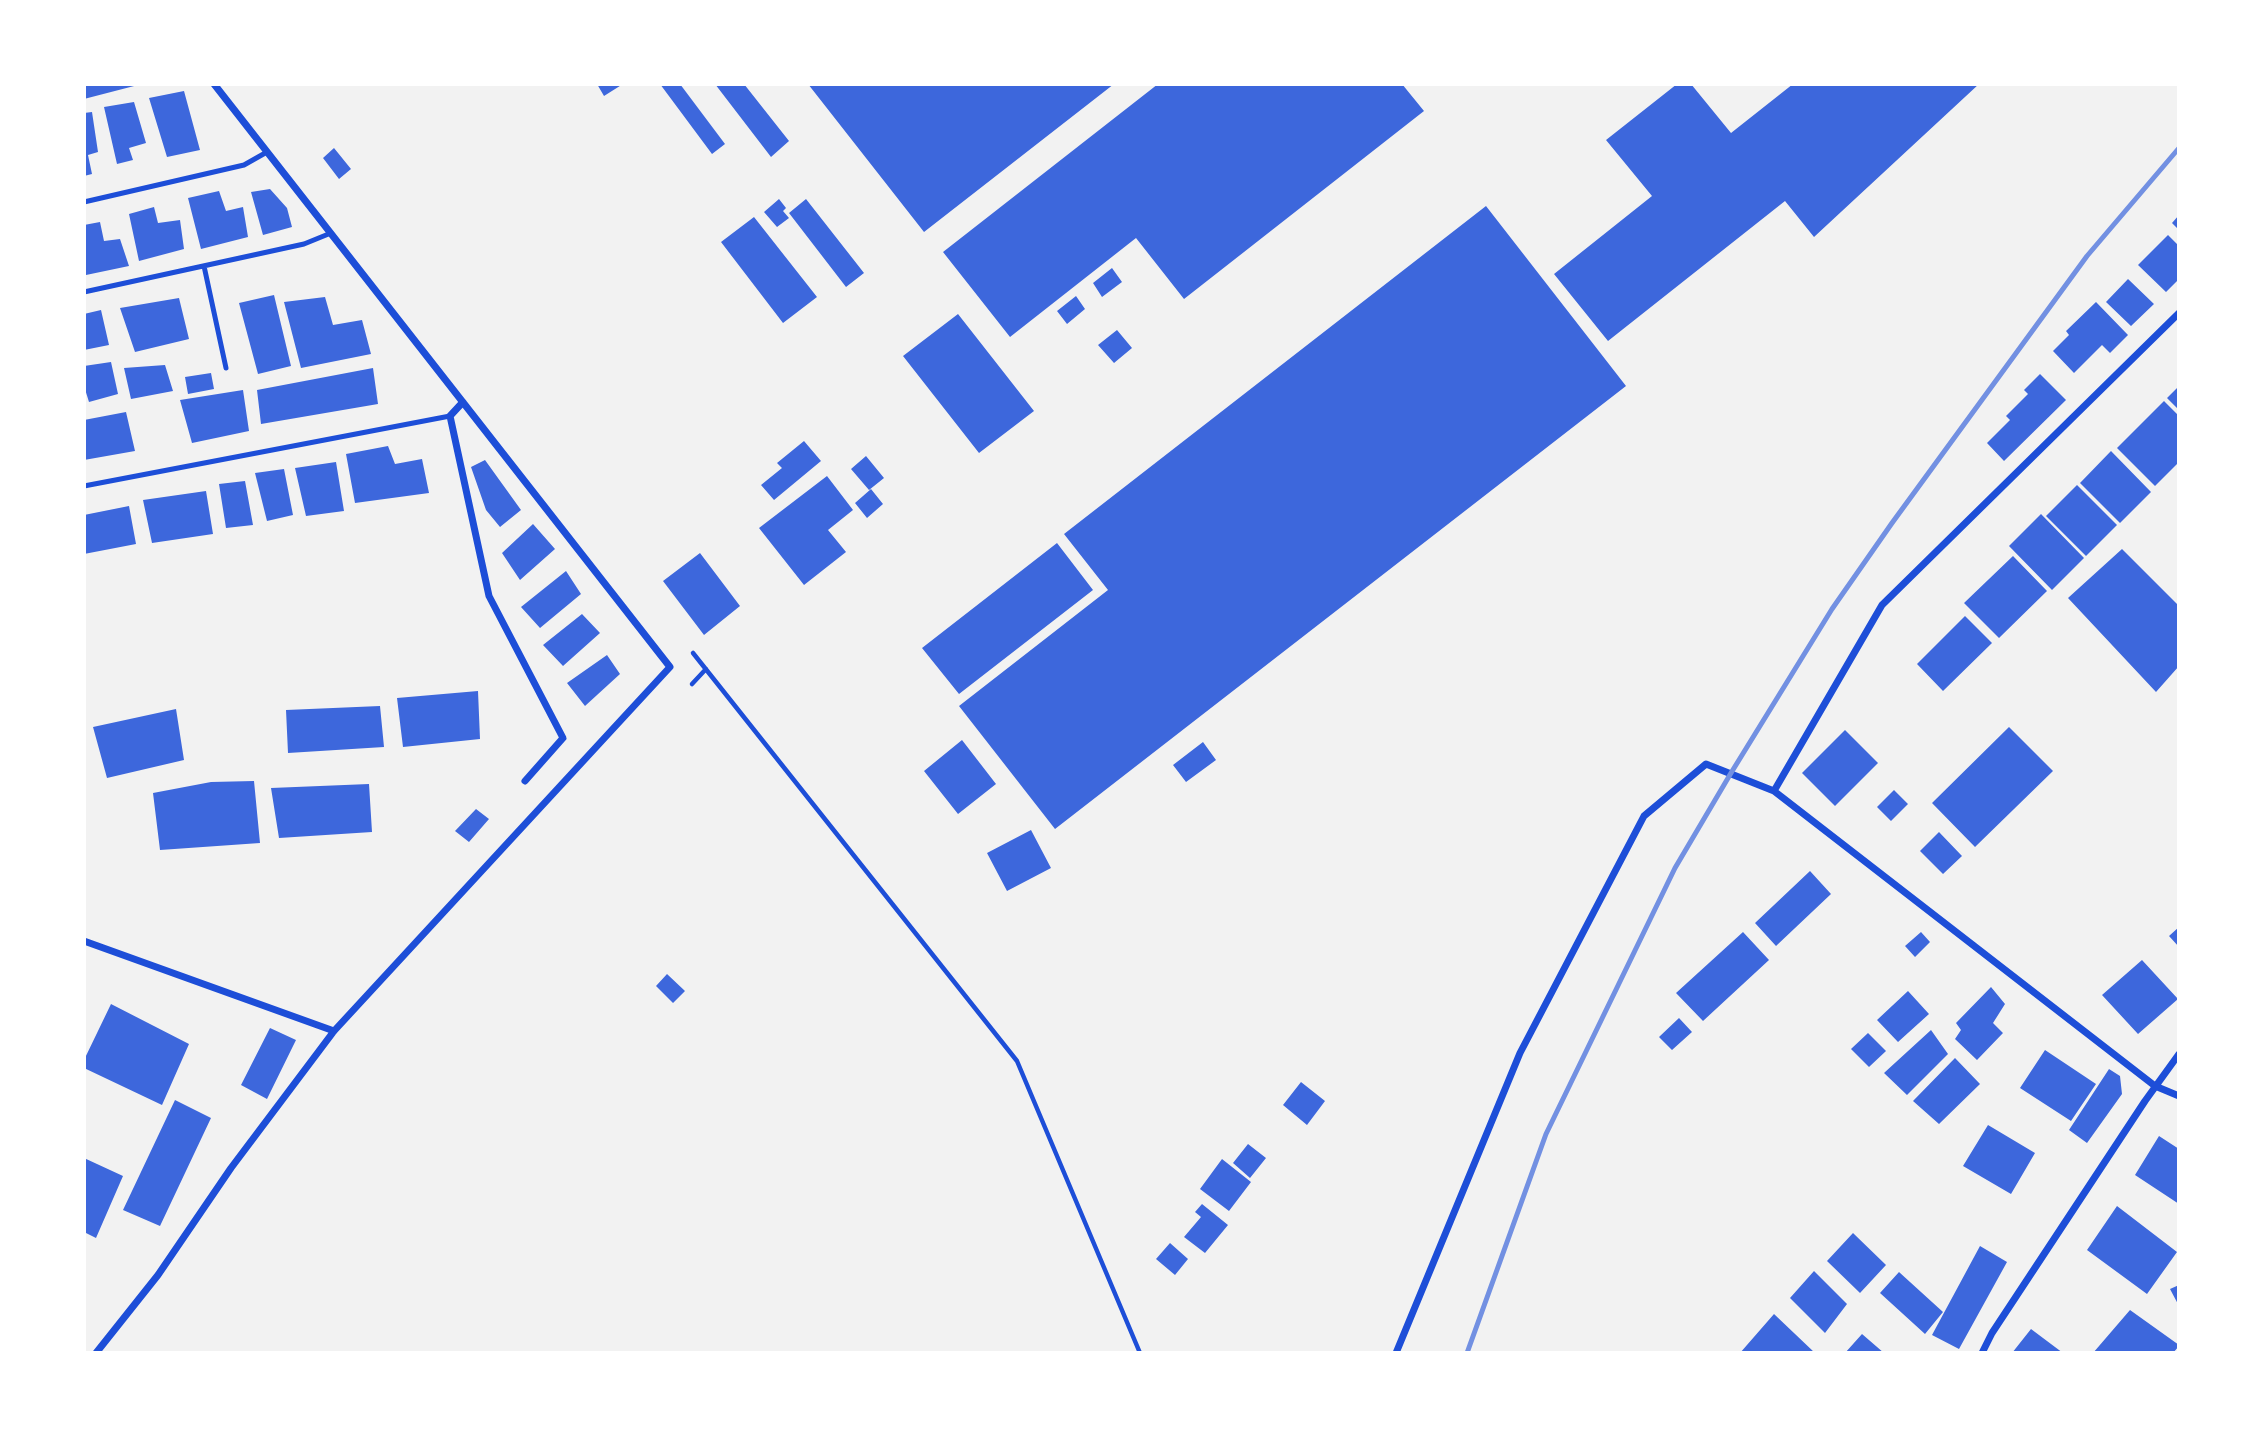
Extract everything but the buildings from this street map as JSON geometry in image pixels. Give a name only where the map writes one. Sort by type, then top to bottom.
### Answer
[{"type":"street","points":[[96,1353],[158,1275],[231,1168],[334,1031],[670,667],[214,84]]},
{"type":"street","points":[[1774,791],[1882,605],[2179,313]]},
{"type":"street","points":[[463,402],[450,415],[489,596],[563,738],[525,781]]},
{"type":"street","points":[[1395,1353],[1520,1053],[1644,816],[1706,764],[1774,791],[2155,1086],[2179,1096]]},
{"type":"street","points":[[84,941],[334,1031]]},
{"type":"street","points":[[1982,1353],[2155,1086],[2179,1054]]},
{"type":"lane","points":[[84,202],[244,165],[267,152]]},
{"type":"lane","points":[[84,292],[304,244],[331,233]]},
{"type":"lane","points":[[204,266],[226,369]]},
{"type":"lane","points":[[84,486],[450,415]]},
{"type":"path","points":[[689,648],[1017,1061],[1140,1353]]},
{"type":"railway","points":[[1467,1353],[1546,1134],[1675,868],[1731,773],[1832,609],[1892,523],[2087,256],[2179,148]]}]
